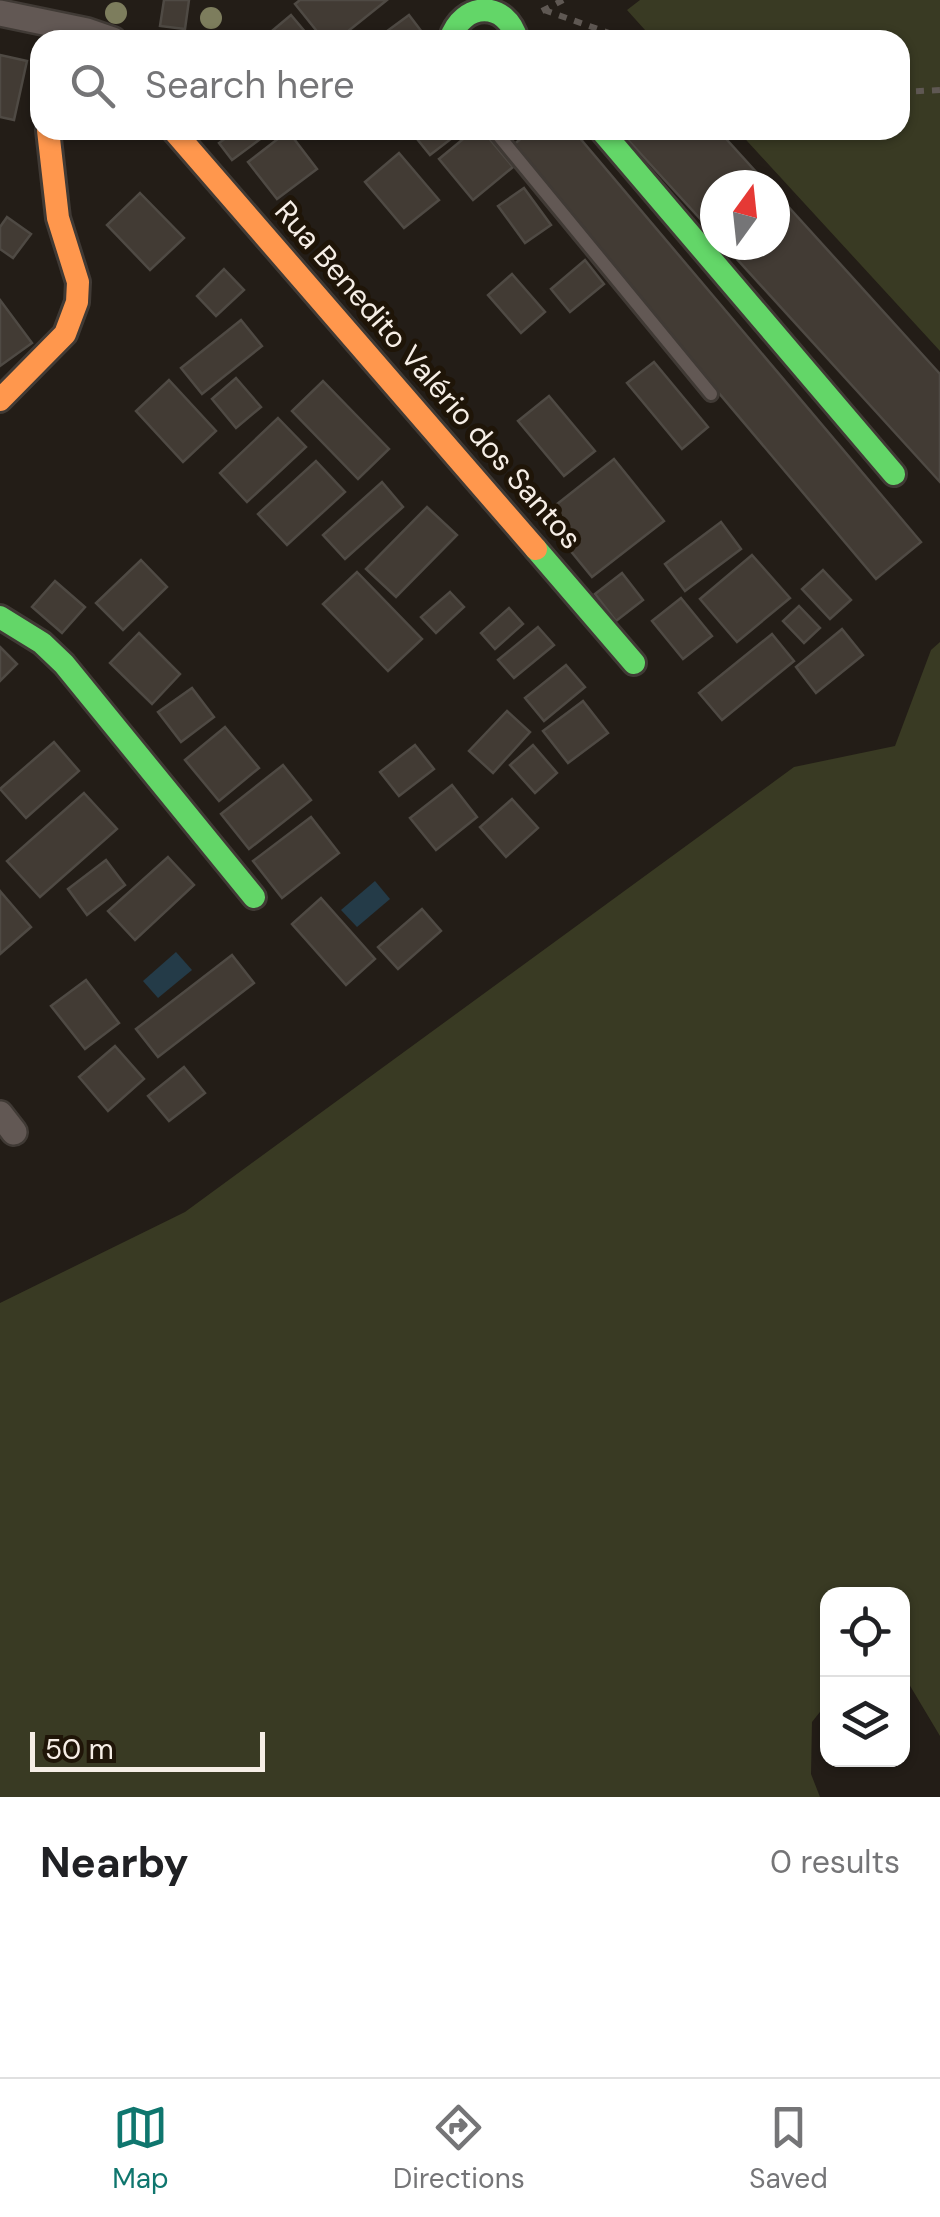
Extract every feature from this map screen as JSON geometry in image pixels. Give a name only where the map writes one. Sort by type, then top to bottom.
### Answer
[{"type":"street","points":[[452,30],[462,5],[497,6],[513,21],[515,30]]},
{"type":"street","points":[[0,13],[41,30]]},
{"type":"street","points":[[0,400],[65,334],[77,302],[78,282],[58,218],[49,140]]},
{"type":"street","name":"Rua Benedito Valério dos Santos","points":[[182,140],[634,663]]},
{"type":"street","points":[[610,140],[894,474]]},
{"type":"street","points":[[0,617],[42,643],[64,664],[254,897]]},
{"type":"lane","points":[[502,140],[712,394]]},
{"type":"path","points":[[544,10],[601,30]]},
{"type":"path","points":[[910,92],[940,90]]},
{"type":"green space","points":[[640,0],[940,0],[940,351],[790,188],[790,170],[774,170],[746,140],[910,140],[910,30],[645,30],[627,10]]},
{"type":"green space","points":[[940,642],[940,1736],[910,1686],[910,1587],[820,1587],[820,1712],[812,1722],[811,1774],[820,1797],[0,1797],[0,1303],[185,1212],[794,767],[895,746],[931,650]]},
{"type":"water","points":[[375,881],[390,899],[357,927],[341,910]]},
{"type":"water","points":[[176,952],[192,970],[158,998],[143,981]]},
{"type":"building","points":[[164,0],[189,0],[185,29],[160,26]]},
{"type":"building","points":[[300,0],[387,0],[350,30],[316,30],[295,4]]},
{"type":"building","points":[[291,15],[304,30],[273,30]]},
{"type":"building","points":[[409,15],[420,30],[389,30]]},
{"type":"building","points":[[0,55],[27,61],[14,120],[0,117]]},
{"type":"building","points":[[223,140],[259,140],[232,160],[219,143]]},
{"type":"building","points":[[276,140],[295,140],[317,169],[277,199],[248,162]]},
{"type":"building","points":[[418,140],[450,140],[430,155]]},
{"type":"building","points":[[462,140],[490,140],[513,167],[473,200],[439,159]]},
{"type":"building","points":[[519,140],[581,140],[921,542],[876,579],[511,147]]},
{"type":"building","points":[[628,140],[727,140],[754,170],[700,170],[700,219]]},
{"type":"building","points":[[399,153],[439,200],[404,228],[365,182]]},
{"type":"building","points":[[524,188],[551,225],[525,243],[498,206]]},
{"type":"building","points":[[140,193],[184,238],[150,270],[107,225]]},
{"type":"building","points":[[790,209],[940,374],[940,482],[738,260],[790,260]]},
{"type":"building","points":[[7,217],[31,234],[13,258],[0,249],[0,227]]},
{"type":"building","points":[[585,260],[604,284],[570,312],[551,289]]},
{"type":"building","points":[[224,269],[244,290],[216,316],[197,296]]},
{"type":"building","points":[[512,274],[545,312],[521,333],[488,295]]},
{"type":"building","points":[[0,300],[32,343],[0,366]]},
{"type":"building","points":[[241,320],[262,346],[202,394],[181,368]]},
{"type":"building","points":[[654,362],[708,427],[682,449],[627,383]]},
{"type":"building","points":[[236,378],[261,407],[236,428],[212,399]]},
{"type":"building","points":[[169,380],[216,431],[183,462],[136,411]]},
{"type":"building","points":[[323,381],[389,449],[358,479],[292,411]]},
{"type":"building","points":[[549,396],[595,451],[564,476],[518,421]]},
{"type":"building","points":[[278,418],[306,447],[247,502],[220,473]]},
{"type":"building","points":[[614,459],[664,521],[592,577],[542,516]]},
{"type":"building","points":[[316,461],[345,492],[287,545],[258,514]]},
{"type":"building","points":[[382,482],[403,507],[345,559],[323,535]]},
{"type":"building","points":[[427,507],[457,535],[396,597],[366,569]]},
{"type":"building","points":[[721,522],[741,549],[685,591],[665,564]]},
{"type":"building","points":[[752,555],[790,598],[737,642],[700,599]]},
{"type":"building","points":[[141,560],[167,587],[123,630],[96,603]]},
{"type":"building","points":[[823,570],[851,600],[830,619],[802,589]]},
{"type":"building","points":[[357,572],[422,639],[388,671],[323,604]]},
{"type":"building","points":[[622,573],[643,600],[616,621],[595,594]]},
{"type":"building","points":[[55,581],[85,607],[62,633],[32,607]]},
{"type":"building","points":[[450,592],[464,607],[436,633],[421,617]]},
{"type":"building","points":[[681,598],[712,636],[683,659],[652,621]]},
{"type":"building","points":[[799,606],[820,628],[804,643],[783,621]]},
{"type":"building","points":[[509,608],[523,624],[495,649],[481,633]]},
{"type":"building","points":[[538,627],[554,645],[514,678],[498,660]]},
{"type":"building","points":[[842,629],[863,655],[816,693],[796,667]]},
{"type":"building","points":[[139,633],[180,674],[152,704],[110,663]]},
{"type":"building","points":[[772,634],[794,661],[722,720],[699,693]]},
{"type":"building","points":[[0,647],[17,664],[0,681]]},
{"type":"building","points":[[566,665],[585,687],[544,721],[525,698]]},
{"type":"building","points":[[192,688],[214,717],[181,742],[158,712]]},
{"type":"building","points":[[583,701],[608,733],[568,763],[543,731]]},
{"type":"building","points":[[507,711],[530,732],[493,773],[469,751]]},
{"type":"building","points":[[225,727],[259,768],[219,801],[185,760]]},
{"type":"building","points":[[54,742],[79,771],[26,818],[0,789]]},
{"type":"building","points":[[415,745],[434,769],[399,796],[380,772]]},
{"type":"building","points":[[533,745],[557,773],[535,793],[510,765]]},
{"type":"building","points":[[283,765],[311,800],[249,849],[221,814]]},
{"type":"building","points":[[452,785],[477,817],[436,850],[410,818]]},
{"type":"building","points":[[84,793],[117,829],[40,897],[7,861]]},
{"type":"building","points":[[512,799],[538,828],[506,857],[480,827]]},
{"type":"building","points":[[311,817],[339,853],[282,898],[253,861]]},
{"type":"building","points":[[168,857],[194,885],[135,940],[108,911]]},
{"type":"building","points":[[106,860],[125,885],[87,915],[68,889]]},
{"type":"building","points":[[0,891],[31,927],[0,954]]},
{"type":"building","points":[[321,898],[375,959],[346,985],[292,924]]},
{"type":"building","points":[[422,909],[441,931],[398,969],[378,947]]},
{"type":"building","points":[[232,955],[254,983],[158,1057],[136,1029]]},
{"type":"building","points":[[86,980],[119,1023],[85,1049],[51,1006]]},
{"type":"building","points":[[115,1046],[144,1079],[108,1111],[79,1077]]},
{"type":"building","points":[[184,1067],[205,1093],[169,1121],[148,1096]]},
{"type":"traffic: fast","points":[[455,30],[464,18],[484,10],[504,18],[513,30]]},
{"type":"traffic: fast","points":[[610,140],[894,474]]},
{"type":"traffic: fast","points":[[536,549],[634,663]]},
{"type":"traffic: fast","points":[[0,617],[42,643],[64,664],[254,897]]},
{"type":"traffic: slow","points":[[0,400],[65,334],[77,302],[78,282],[58,218],[49,140]]},
{"type":"traffic: slow","points":[[182,140],[536,549]]}]
